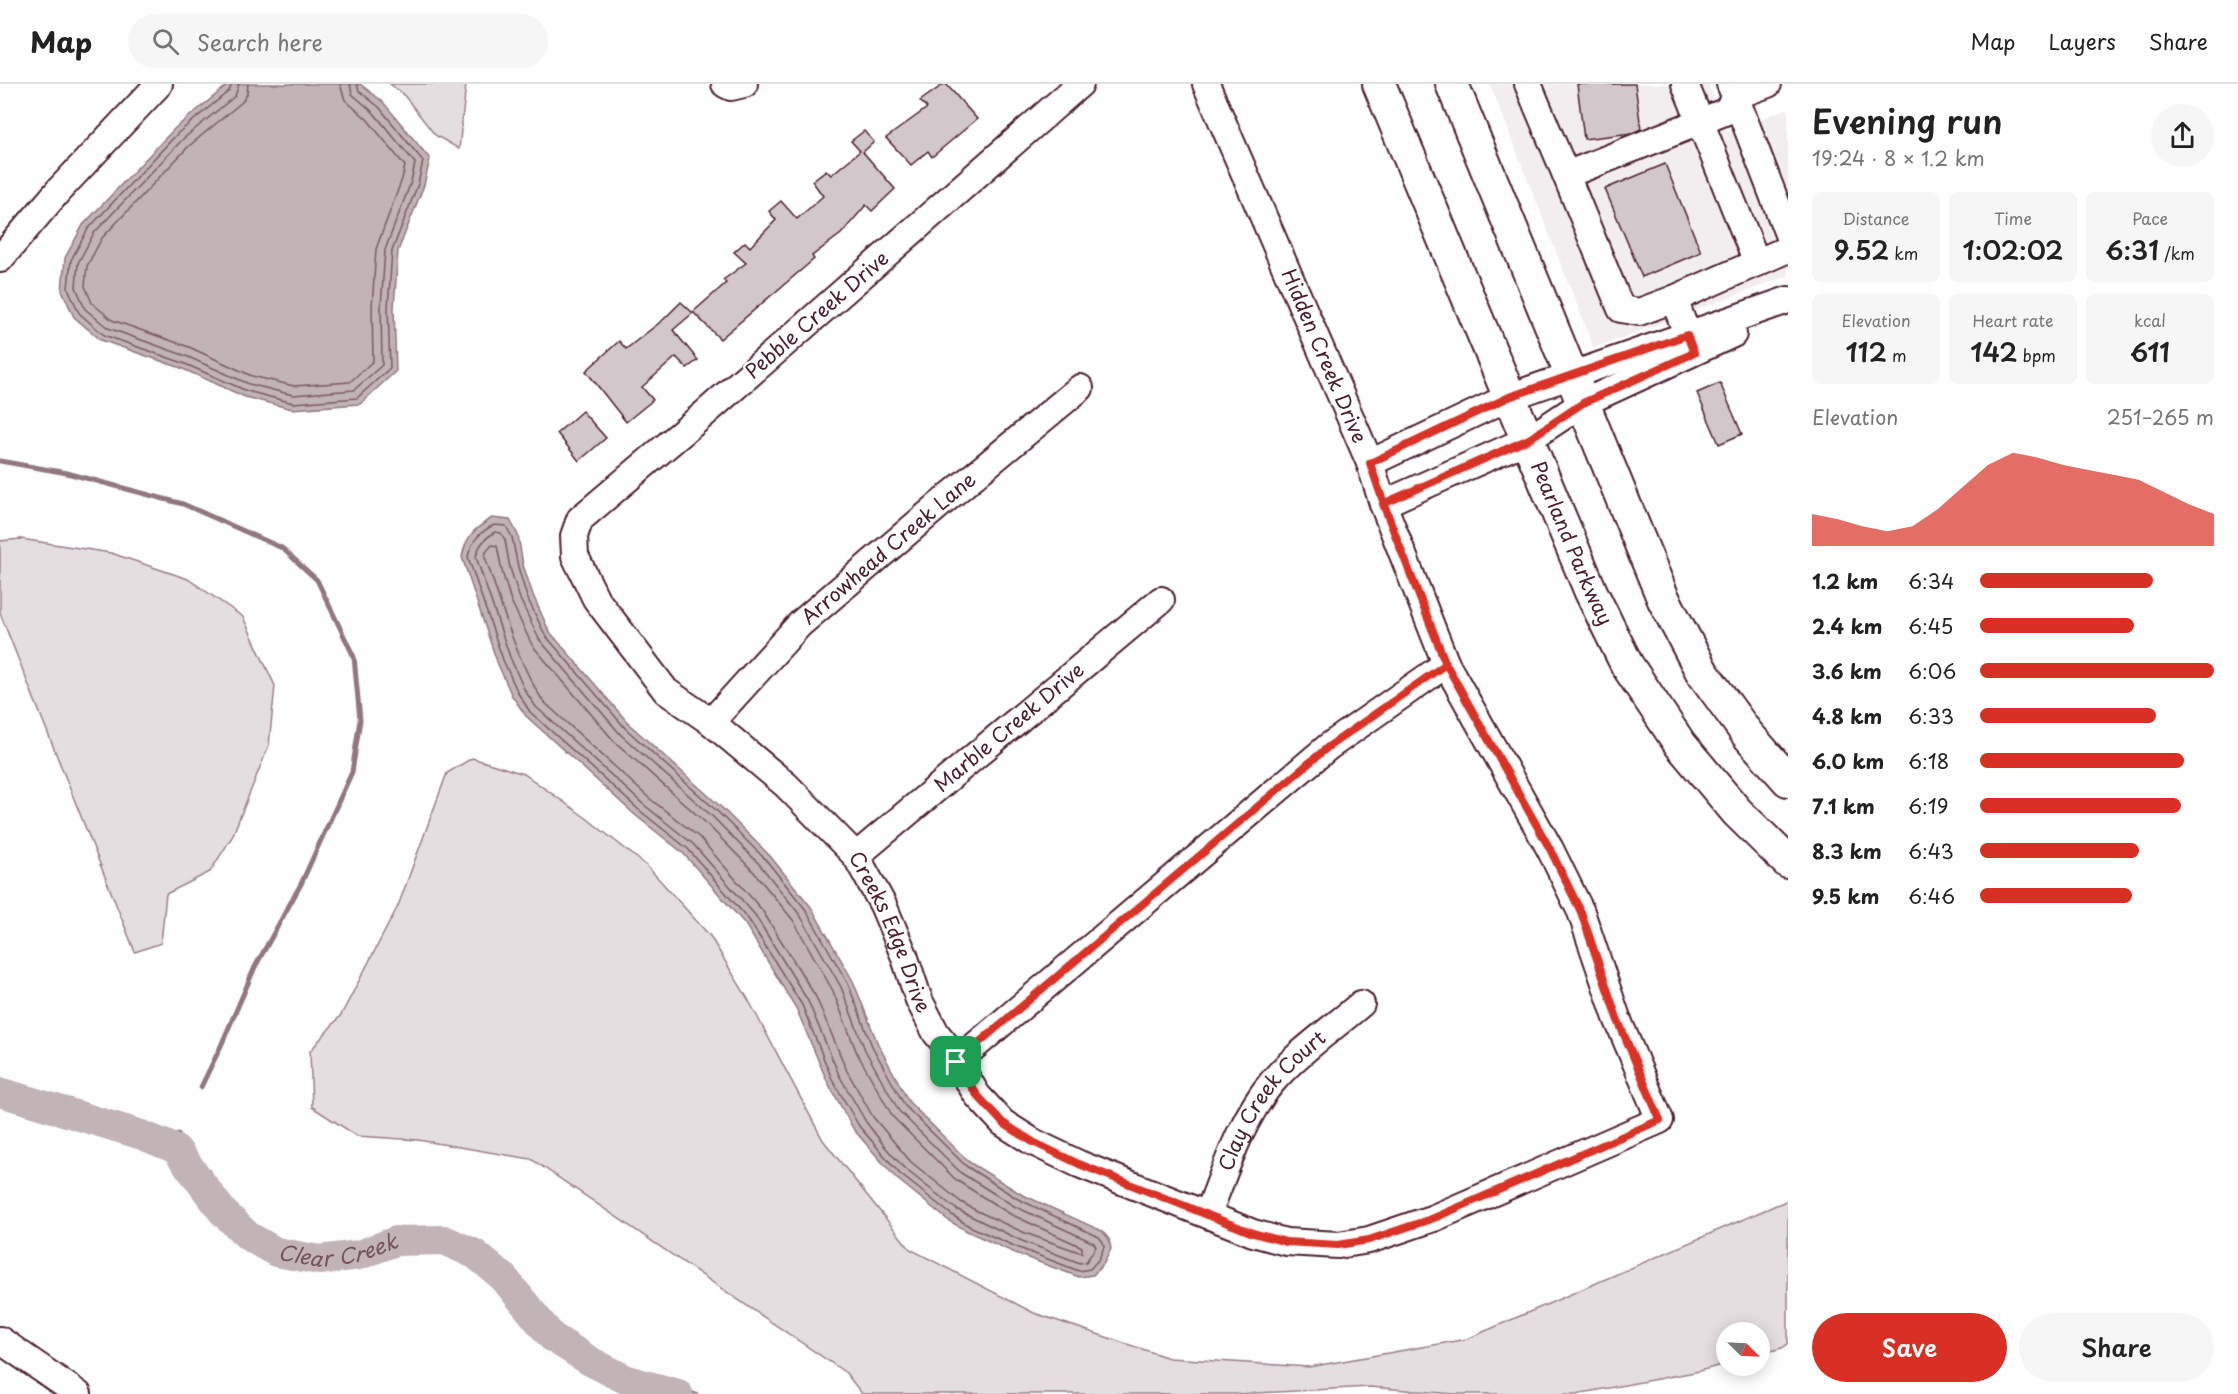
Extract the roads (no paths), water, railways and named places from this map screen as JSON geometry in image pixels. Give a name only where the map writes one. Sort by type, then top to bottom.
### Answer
[{"type":"main road","name":"Pearland Parkway","points":[[1379,84],[1591,592],[1626,665],[1680,744],[1737,812],[1788,862]]},
{"type":"main road","points":[[1452,84],[1663,598],[1702,672],[1748,735],[1788,780]]},
{"type":"street","points":[[5,243],[159,84]]},
{"type":"street","points":[[725,84],[731,87],[744,84]]},
{"type":"street","name":"Pebble Creek Drive","points":[[575,556],[573,536],[580,519],[703,415],[1080,84]]},
{"type":"street","name":"Hidden Creek Drive","points":[[1206,84],[1370,463],[1383,504],[1446,664],[1550,849],[1581,912],[1617,1018],[1660,1120]]},
{"type":"street","points":[[1528,84],[1621,309],[1639,312],[1788,249]]},
{"type":"street","points":[[1685,84],[1757,263]]},
{"type":"street","points":[[1732,90],[1768,84]]},
{"type":"street","points":[[1566,175],[1727,111],[1732,90]]},
{"type":"street","points":[[1732,90],[1788,234]]},
{"type":"street","points":[[1674,299],[1690,344]]},
{"type":"street","points":[[1370,463],[1509,397],[1572,373],[1745,329],[1780,303]]},
{"type":"street","points":[[1383,504],[1529,439],[1583,403],[1690,344]]},
{"type":"street","name":"Arrowhead Creek Lane","points":[[711,722],[800,624],[1080,388]]},
{"type":"street","name":"Creeks Edge Drive","points":[[575,556],[596,599],[666,691],[711,722],[786,784],[856,856],[887,915],[904,955],[919,1000],[936,1033],[977,1095],[1003,1123],[1033,1142],[1079,1164],[1253,1233],[1286,1242],[1338,1245],[1369,1240],[1434,1218],[1660,1120]]},
{"type":"street","name":"Marble Creek Drive","points":[[856,856],[1161,600]]},
{"type":"street","points":[[956,1062],[1328,747],[1446,664]]},
{"type":"street","name":"Clay Creek Court","points":[[1209,1214],[1233,1150],[1252,1111],[1281,1074],[1361,1004]]},
{"type":"street","points":[[0,1340],[78,1394]]},
{"type":"water","points":[[229,84],[360,84],[383,102],[430,159],[424,185],[398,251],[394,308],[396,371],[360,404],[292,409],[245,397],[181,368],[101,340],[74,317],[62,290],[65,258],[83,225],[174,129]]},
{"type":"water","points":[[492,518],[510,520],[518,535],[523,565],[549,631],[630,725],[721,807],[770,856],[811,907],[853,981],[878,1044],[909,1102],[969,1162],[1021,1194],[1102,1231],[1109,1239],[1111,1249],[1104,1263],[1093,1275],[1079,1277],[1017,1254],[949,1221],[896,1178],[854,1130],[827,1081],[796,1008],[745,924],[683,853],[635,815],[526,716],[512,696],[497,662],[462,557],[472,534]]},
{"type":"water","points":[[579,1350],[640,1379],[698,1394],[642,1393],[603,1376],[573,1359]]},
{"type":"waterway","points":[[0,461],[67,473],[183,504],[282,548],[317,580],[354,657],[360,720],[352,772],[301,884],[255,967],[201,1087]]},
{"type":"waterway","name":"Clear Creek","points":[[0,1092],[142,1135],[176,1149],[223,1212],[248,1236],[276,1252],[320,1260],[359,1255],[396,1241],[444,1240],[475,1254],[503,1277],[552,1337],[590,1361],[627,1380],[678,1394]]},
{"type":"waterway","points":[[176,1149],[175,1142],[178,1134]]}]
